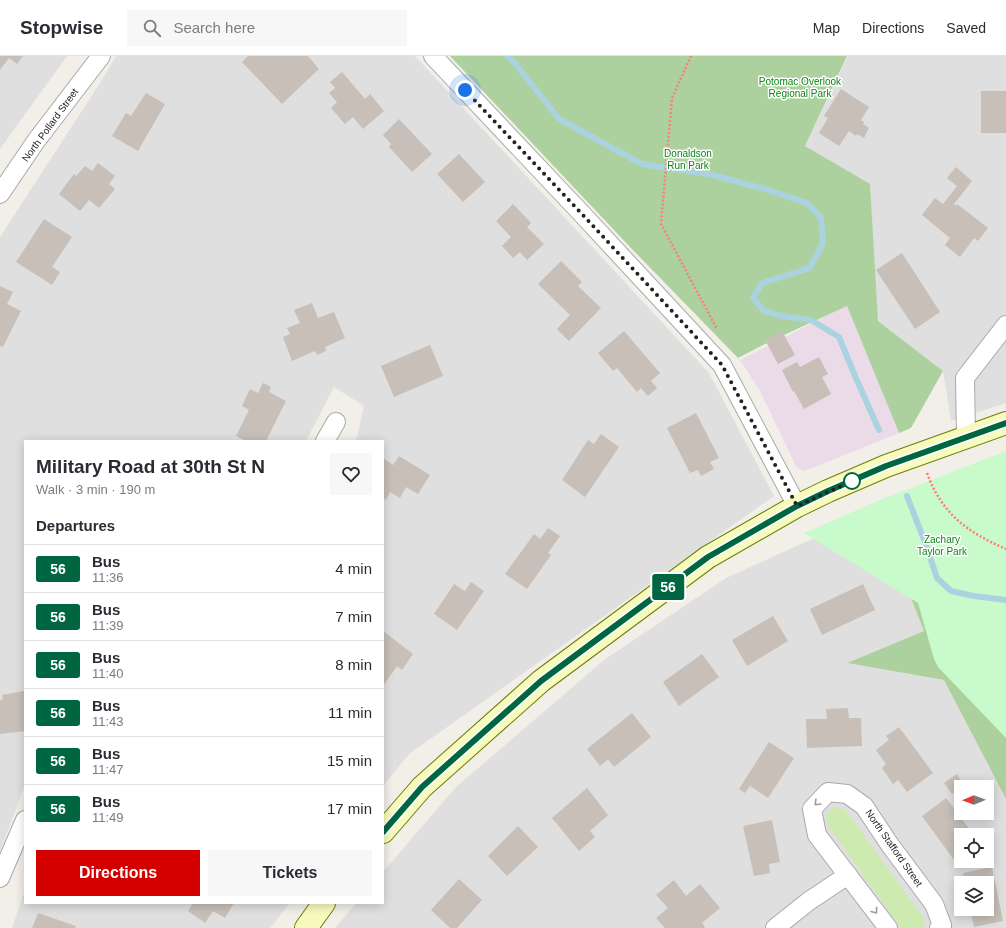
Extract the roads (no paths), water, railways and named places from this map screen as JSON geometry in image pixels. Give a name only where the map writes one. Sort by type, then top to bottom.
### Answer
[{"type":"main road","points":[[384,831],[422,787],[541,681],[708,557],[797,506],[857,479],[919,454],[1006,423]]},
{"type":"main road","points":[[306,928],[323,904]]},
{"type":"street","name":"North Pollard Street","points":[[0,194],[36,141],[101,56]]},
{"type":"street","points":[[433,56],[722,365],[797,506]]},
{"type":"street","points":[[966,437],[965,378],[1006,325]]},
{"type":"street","points":[[326,440],[336,422]]},
{"type":"street","name":"North Stafford Street","points":[[888,928],[817,835],[812,809],[828,792],[847,794],[864,806],[890,846],[934,904],[942,925],[939,928]]},
{"type":"street","points":[[0,878],[24,822]]},
{"type":"street","points":[[774,928],[809,901],[848,875]]},
{"type":"waterway","points":[[507,56],[514,62],[559,119],[642,164],[713,175],[768,190],[807,203],[821,218],[823,243],[810,268],[762,283],[753,298],[764,311],[782,316],[811,320],[839,337],[879,430]]},
{"type":"waterway","points":[[907,496],[937,578],[951,591],[974,596],[1006,600]]},
{"type":"park label","name":"Potomac Overlook Regional Park","points":[[800,86]]},
{"type":"park label","name":"Donaldson Run Park","points":[[688,158]]},
{"type":"park label","name":"Zachary Taylor Park","points":[[942,544]]}]
